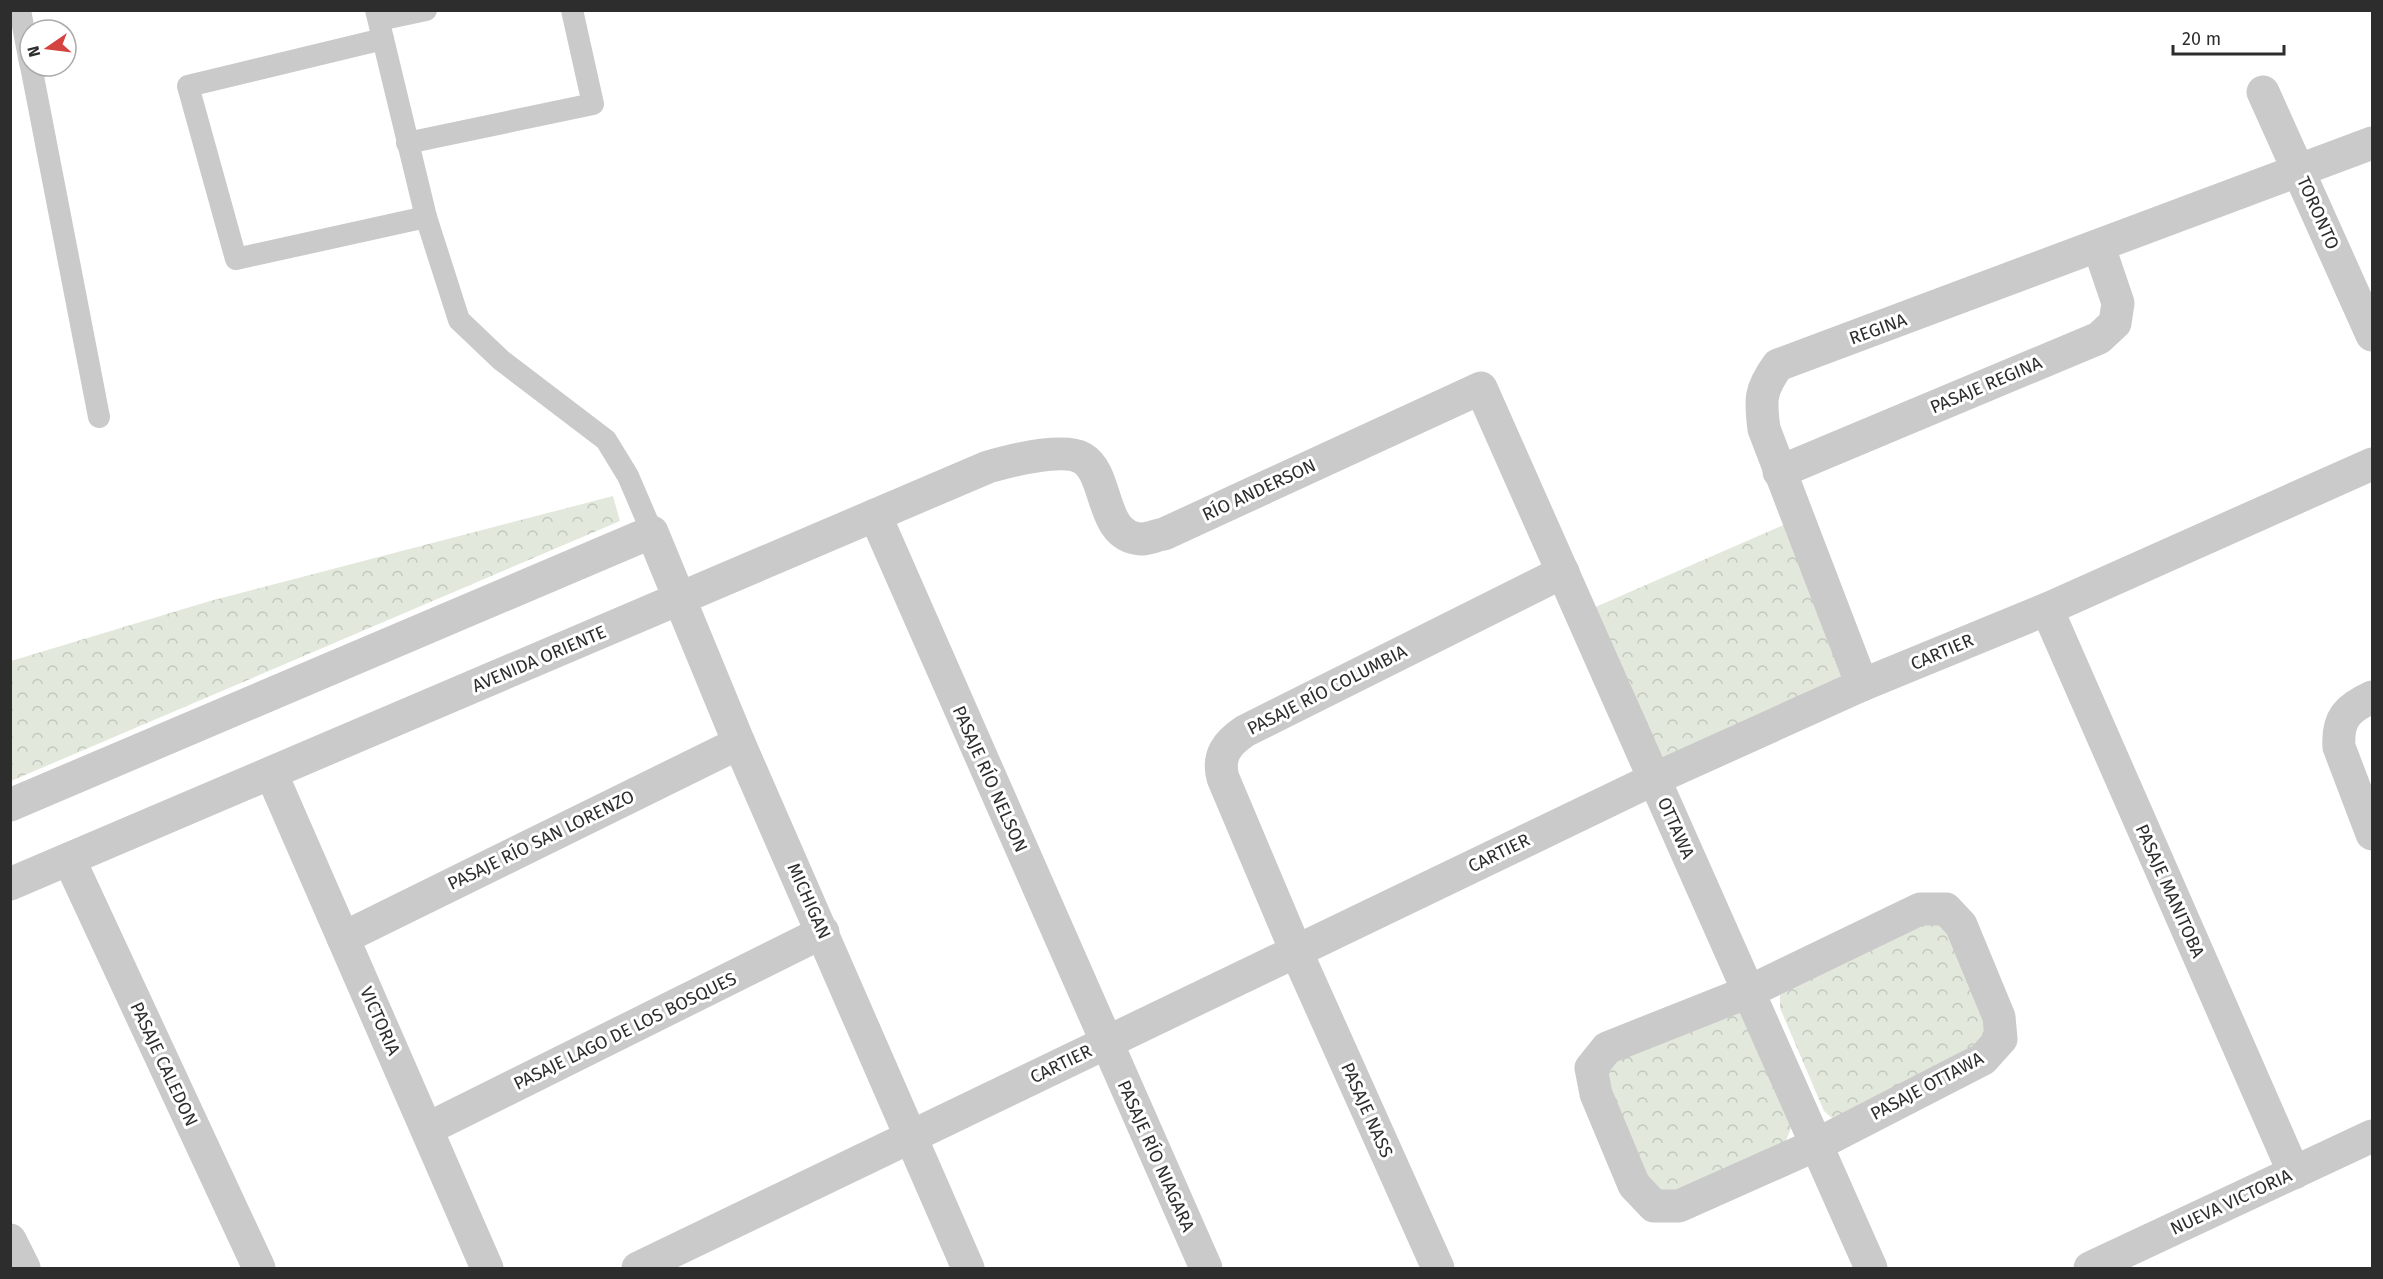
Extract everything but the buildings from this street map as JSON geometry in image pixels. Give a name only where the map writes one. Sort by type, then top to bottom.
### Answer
[{"type":"street","name":"TORONTO","points":[[2263,92],[2373,335]]},
{"type":"street","name":"REGINA","points":[[1862,686],[1764,429],[1760,401],[1765,383],[1778,365],[2373,143]]},
{"type":"street","name":"PASAJE REGINA","points":[[1779,472],[2099,338],[2115,323],[2118,303],[2099,247]]},
{"type":"street","name":"RÍO ANDERSON","points":[[1073,455],[1084,459],[1092,468],[1122,532],[1141,539],[1164,534],[1481,388]]},
{"type":"street","name":"OTTAWA","points":[[1481,388],[1871,1269]]},
{"type":"street","name":"AVENIDA ORIENTE","points":[[10,884],[272,775],[988,467],[1016,459],[1073,455]]},
{"type":"street","name":"CARTIER","points":[[638,1269],[1654,778],[1862,686],[2047,609],[2373,464]]},
{"type":"street","name":"PASAJE RÍO NELSON","points":[[875,515],[1106,1043]]},
{"type":"street","name":"MICHIGAN","points":[[652,532],[739,742],[968,1269]]},
{"type":"street","points":[[10,805],[652,532]]},
{"type":"street","name":"PASAJE RÍO COLUMBIA","points":[[1296,951],[1223,778],[1220,768],[1222,756],[1230,741],[1245,731],[1563,572]]},
{"type":"street","name":"PASAJE MANITOBA","points":[[2047,609],[2294,1173]]},
{"type":"street","points":[[2373,697],[2345,714],[2338,732],[2339,747],[2373,834]]},
{"type":"street","name":"PASAJE RÍO SAN LORENZO","points":[[344,938],[739,742]]},
{"type":"street","name":"VICTORIA","points":[[272,775],[487,1269]]},
{"type":"street","name":"PASAJE CALEDON","points":[[69,859],[259,1269]]},
{"type":"street","name":"PASAJE OTTAWA","points":[[1920,909],[1946,909],[1961,925],[1999,1017],[2001,1039],[1983,1059],[1816,1145],[1679,1206],[1654,1206],[1634,1185],[1596,1094],[1591,1068],[1606,1048],[1749,992],[1920,909]]},
{"type":"street","name":"PASAJE LAGO DE LOS BOSQUES","points":[[427,1129],[823,932]]},
{"type":"street","name":"PASAJE NASS","points":[[1296,951],[1438,1269]]},
{"type":"street","name":"PASAJE RÍO NIAGARA","points":[[1106,1043],[1206,1269]]},
{"type":"street","name":"NUEVA VICTORIA","points":[[2090,1269],[2373,1136]]},
{"type":"street","points":[[10,1240],[24,1269]]},
{"type":"lane","points":[[426,10],[379,23],[188,86],[236,259],[426,217]]},
{"type":"lane","points":[[407,144],[593,104],[572,10]]},
{"type":"lane","points":[[379,23],[426,217],[459,320],[501,360],[606,440],[628,476],[652,532]]},
{"type":"lane","points":[[33,78],[99,417]]},
{"type":"green space","points":[[613,496],[620,521],[11,781],[11,661],[210,601]]},
{"type":"green space","points":[[1788,523],[1851,682],[1663,766],[1593,608]]},
{"type":"green space","points":[[1940,917],[1992,1036],[1833,1119],[1824,1111],[1780,1008],[1782,990]]},
{"type":"green space","points":[[1722,1009],[1741,1013],[1790,1119],[1791,1128],[1784,1146],[1655,1199],[1602,1065]]}]
